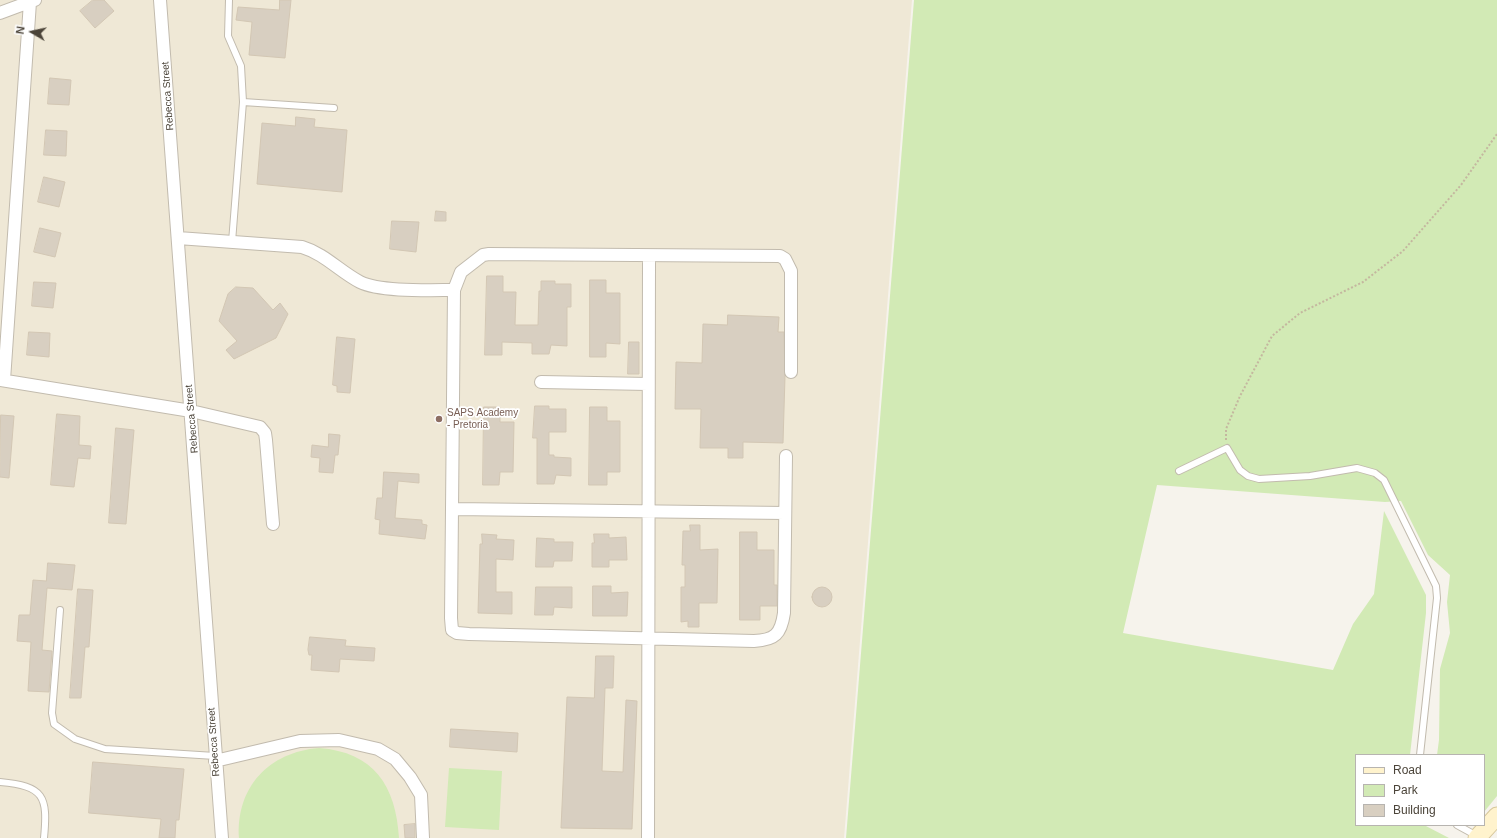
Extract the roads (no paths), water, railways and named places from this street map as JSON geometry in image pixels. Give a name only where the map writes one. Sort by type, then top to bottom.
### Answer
[{"type":"main road","points":[[1478,837],[1497,816]]},
{"type":"street","name":"Rebecca Street","points":[[160,0],[222,838]]},
{"type":"street","points":[[0,13],[32,1],[1,380],[191,412],[260,427],[265,433],[273,524]]},
{"type":"street","points":[[178,238],[291,246],[309,249],[320,254],[355,279],[373,286],[454,290]]},
{"type":"street","points":[[786,456],[784,613],[782,626],[775,636],[762,641],[754,641],[469,634],[454,632],[451,627],[454,290],[461,272],[486,254],[780,256],[785,259],[791,271],[792,372]]},
{"type":"street","points":[[648,838],[649,256]]},
{"type":"street","points":[[541,382],[648,384]]},
{"type":"street","points":[[453,509],[786,513]]},
{"type":"street","points":[[215,759],[300,741],[339,740],[378,749],[395,759],[410,777],[421,795],[423,838]]},
{"type":"lane","points":[[229,0],[228,36],[241,66],[243,102],[232,242]]},
{"type":"lane","points":[[243,102],[334,108]]},
{"type":"lane","points":[[1179,471],[1227,448],[1240,470],[1248,476],[1259,480],[1310,476],[1357,468],[1375,473],[1384,480],[1436,586],[1437,598],[1420,754]]},
{"type":"lane","points":[[60,610],[52,713],[54,724],[75,739],[105,749],[215,759]]},
{"type":"lane","points":[[0,782],[26,785],[41,797],[46,814],[44,838]]},
{"type":"lane","points":[[1459,826],[1478,837]]},
{"type":"place","name":"SAPS Academy - Pretoria","points":[[439,419]]}]
